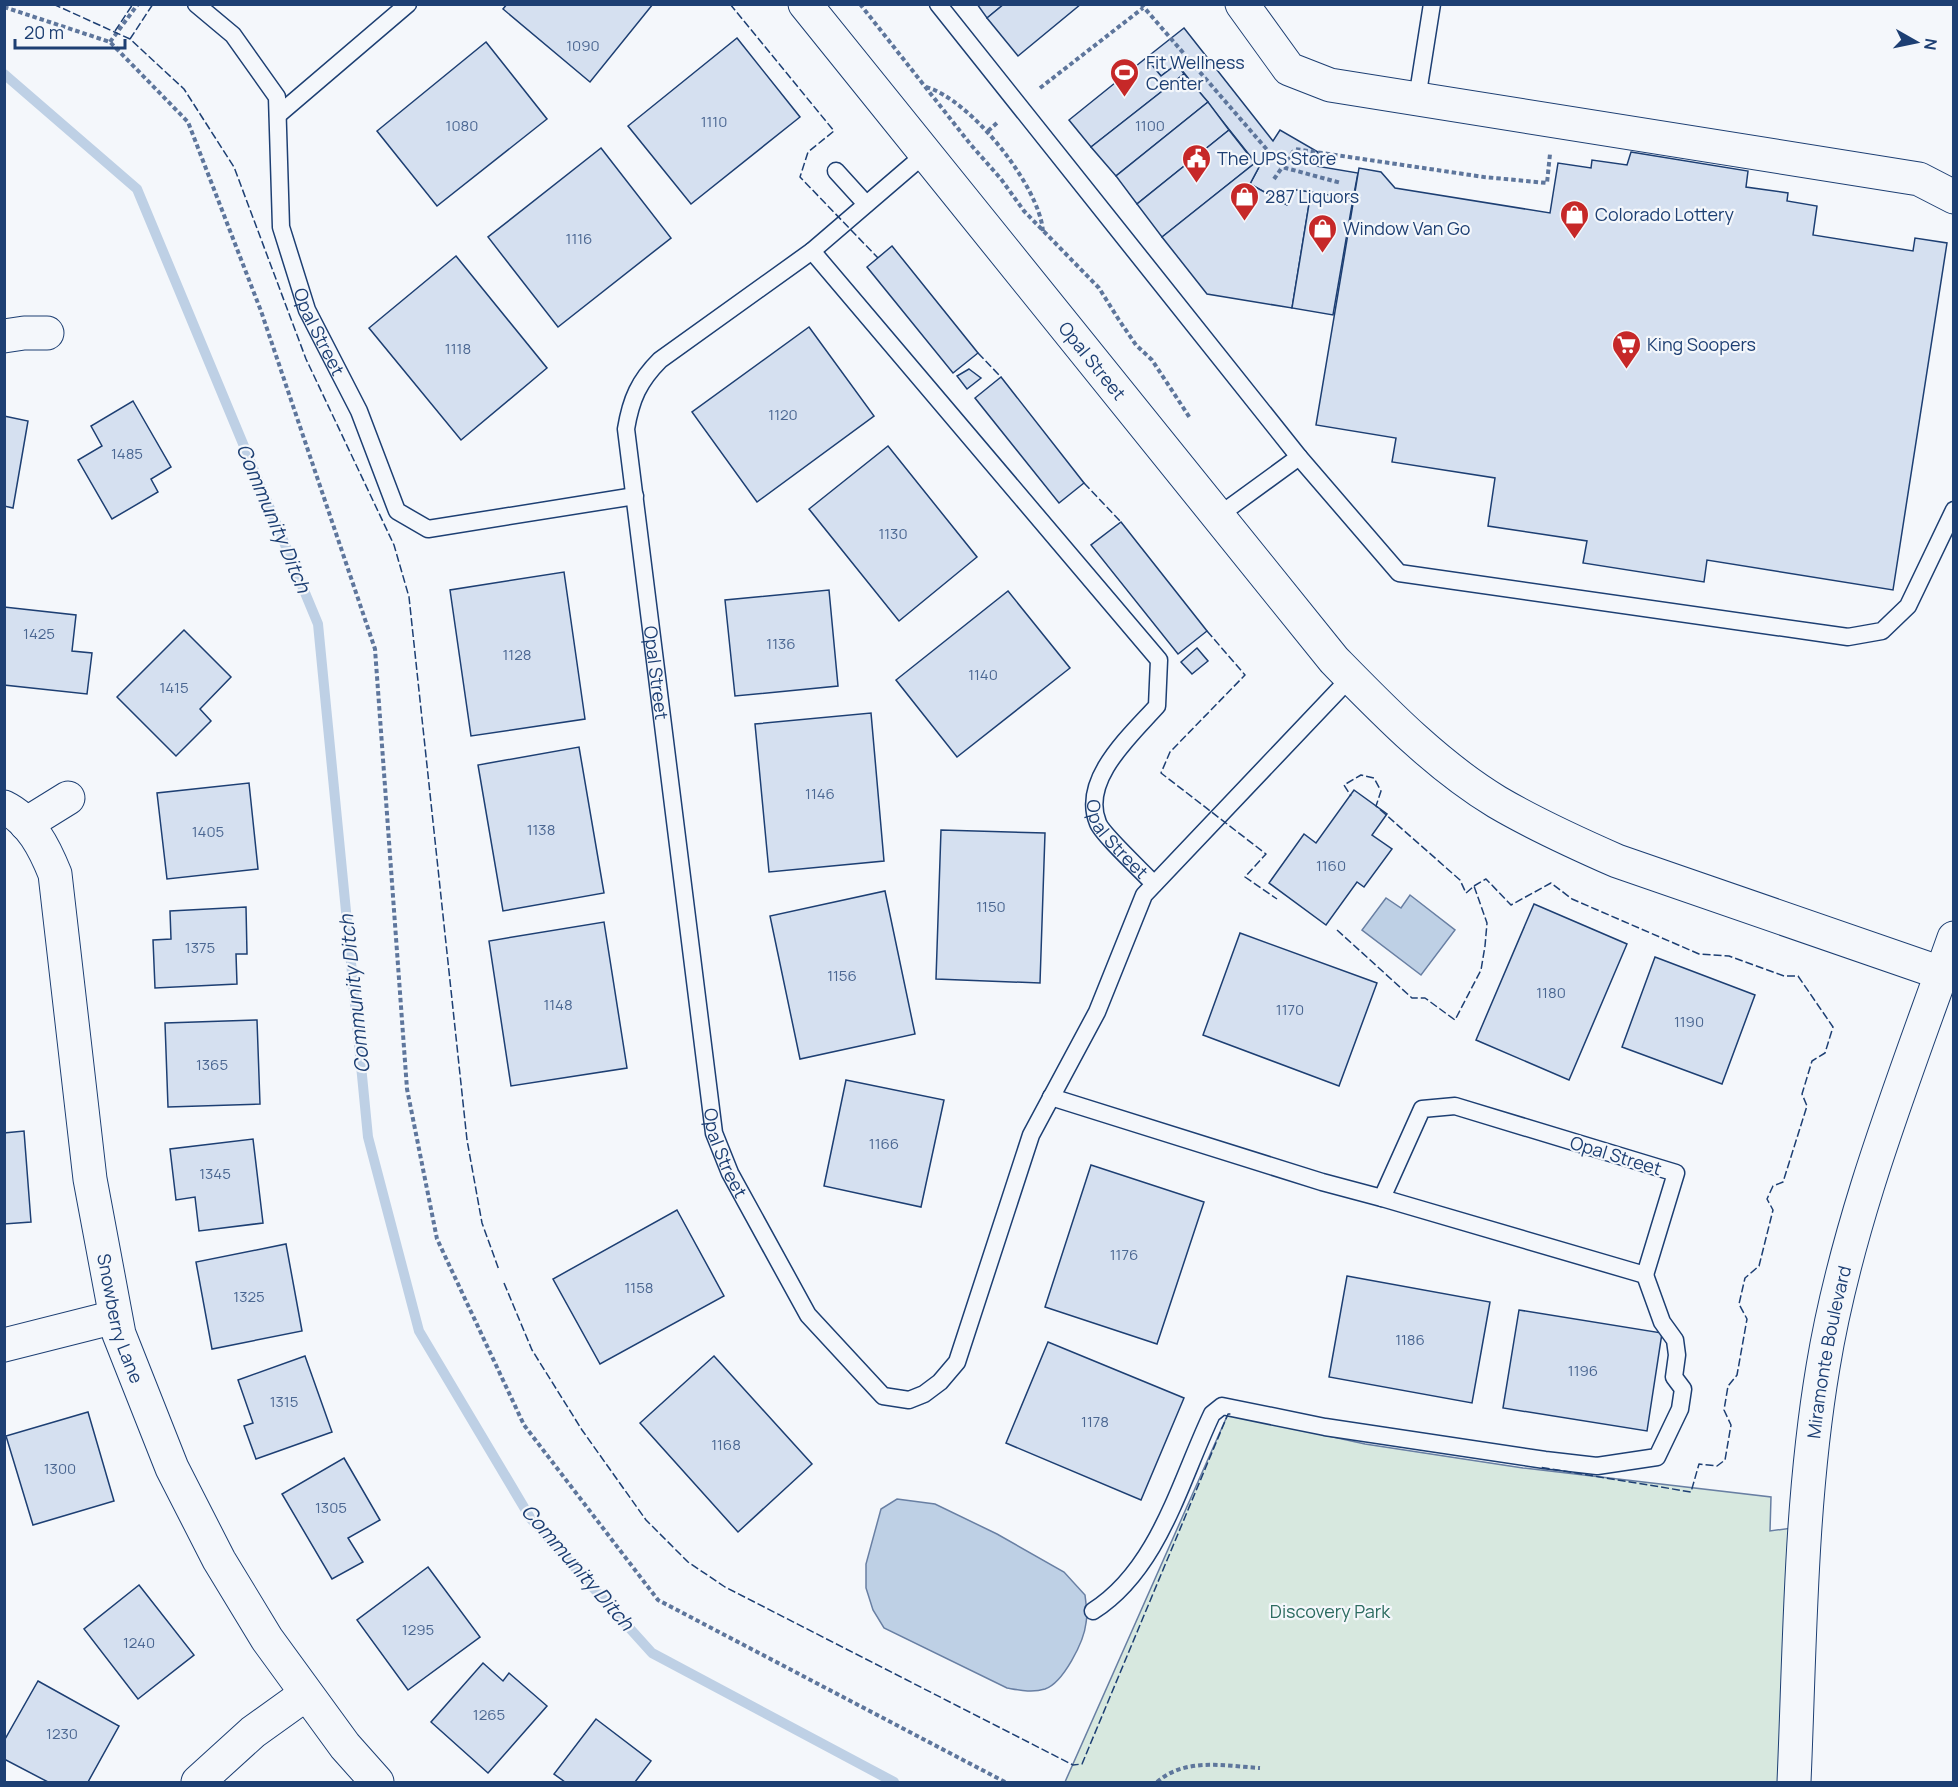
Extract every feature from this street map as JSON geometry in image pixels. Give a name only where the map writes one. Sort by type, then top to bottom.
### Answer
[{"type":"street","name":"Opal Street","points":[[805,4],[1218,516],[1351,677],[1406,731],[1496,801],[1565,838],[1617,861],[1941,973]]},
{"type":"street","points":[[1242,4],[1290,69],[1330,85],[1918,179],[1953,197]]},
{"type":"street","points":[[4,336],[47,333]]},
{"type":"street","points":[[15,815],[68,798]]},
{"type":"street","name":"Snowberry Lane","points":[[15,815],[44,847],[55,874],[90,1179],[119,1334],[172,1468],[193,1511],[267,1639],[306,1694],[377,1782]]},
{"type":"street","name":"Miramonte Boulevard","points":[[1794,1782],[1806,1526],[1823,1366],[1855,1234],[1953,938]]},
{"type":"street","points":[[4,1345],[115,1317]]},
{"type":"street","points":[[198,1782],[253,1732],[306,1694]]},
{"type":"lane","name":"Opal Street","points":[[196,4],[233,35],[277,97],[281,227],[307,310],[359,411],[397,511],[428,529],[635,496]]},
{"type":"lane","points":[[278,115],[408,4]]},
{"type":"lane","points":[[938,4],[1299,457],[1399,573],[1848,637],[1882,631],[1908,606],[1953,510]]},
{"type":"lane","points":[[1417,99],[1432,4]]},
{"type":"lane","name":"Opal Street","points":[[925,154],[812,251],[660,360],[644,376],[630,402],[626,429],[714,1133],[730,1173],[808,1315],[883,1396],[909,1400],[924,1394],[940,1383],[957,1362],[1031,1135],[1097,1012],[1144,895],[1351,677]]},
{"type":"lane","points":[[836,171],[866,204]]},
{"type":"lane","name":"Opal Street","points":[[812,251],[1159,660],[1157,706],[1117,750],[1093,794],[1098,824],[1154,884]]},
{"type":"lane","points":[[1218,516],[1299,457]]},
{"type":"lane","points":[[1051,1097],[1322,1182],[1645,1275],[1662,1322],[1675,1340],[1674,1377],[1683,1389],[1680,1409],[1658,1457],[1597,1466],[1325,1427],[1222,1406],[1212,1414],[1177,1495],[1134,1575],[1113,1598],[1093,1611]]},
{"type":"lane","name":"Opal Street","points":[[1382,1198],[1422,1108],[1455,1106],[1676,1173],[1645,1275]]},
{"type":"path","points":[[110,42],[138,4]]},
{"type":"path","points":[[860,4],[1043,232],[1099,288],[1136,345],[1152,360],[1190,418]]},
{"type":"path","points":[[988,131],[1017,104],[1142,6],[1282,168],[1341,183]]},
{"type":"path","points":[[4,7],[110,42],[188,122],[261,311],[375,649],[407,1089],[436,1239],[524,1425],[658,1600],[824,1690],[1005,1782]]},
{"type":"path","points":[[925,87],[938,90],[956,102],[988,131],[1026,186],[1042,221],[1043,232]]},
{"type":"path","points":[[1274,179],[1295,149],[1484,177],[1547,183],[1551,153],[1562,155]]},
{"type":"path","points":[[1157,1782],[1175,1770],[1189,1766],[1260,1768]]},
{"type":"green space","name":"Discovery Park","points":[[1228,1414],[1365,1444],[1523,1468],[1771,1497],[1770,1531],[1806,1526],[1794,1782],[1065,1782]]},
{"type":"water","points":[[1410,895],[1455,930],[1421,975],[1362,930],[1386,898],[1401,908]]},
{"type":"water","points":[[897,1499],[935,1504],[997,1534],[1064,1572],[1085,1595],[1087,1620],[1084,1631],[1072,1661],[1059,1679],[1045,1689],[1035,1691],[1007,1688],[884,1628],[873,1610],[866,1588],[866,1564],[881,1509]]},
{"type":"building","points":[[507,4],[653,4],[590,82],[503,9]]},
{"type":"building","points":[[977,4],[1004,4],[987,18]]},
{"type":"building","points":[[1004,4],[1081,4],[1018,56],[987,18]]},
{"type":"building","points":[[1184,28],[1273,141],[1280,130],[1318,152],[1310,165],[1358,173],[1353,199],[1296,190],[1287,205],[1250,184],[1259,167],[1177,64],[1161,76],[1146,58]]},
{"type":"building","points":[[737,38],[800,117],[691,204],[628,126]]},
{"type":"building","points":[[486,42],[547,119],[437,206],[377,131]]},
{"type":"building","name":"Fit Wellness Center","points":[[1146,58],[1161,76],[1177,64],[1184,74],[1091,147],[1069,120]]},
{"type":"building","points":[[1184,74],[1208,102],[1116,176],[1091,147]]},
{"type":"building","points":[[1208,102],[1229,130],[1137,204],[1116,176]]},
{"type":"building","name":"The UPS Store","points":[[1229,130],[1255,163],[1162,237],[1137,204]]},
{"type":"building","points":[[601,148],[671,238],[558,327],[488,237]]},
{"type":"building","name":"King Soopers","points":[[1631,152],[1748,171],[1746,187],[1788,193],[1787,201],[1817,206],[1813,235],[1913,251],[1915,238],[1947,243],[1893,590],[1707,560],[1704,582],[1583,563],[1587,541],[1488,526],[1495,478],[1392,462],[1396,438],[1316,425],[1359,168],[1381,172],[1395,188],[1550,213],[1558,163],[1591,168],[1592,160],[1627,165]]},
{"type":"building","name":"287 Liquors","points":[[1255,163],[1259,167],[1250,184],[1287,205],[1296,190],[1311,192],[1292,308],[1207,294],[1162,237]]},
{"type":"building","name":"Window Van Go","points":[[1311,192],[1353,199],[1333,315],[1292,308]]},
{"type":"building","points":[[892,246],[978,353],[953,373],[867,267]]},
{"type":"building","points":[[456,256],[547,368],[461,440],[369,328]]},
{"type":"building","points":[[809,327],[874,416],[757,502],[692,412]]},
{"type":"building","points":[[969,369],[981,378],[967,389],[957,376]]},
{"type":"building","points":[[1001,377],[1084,483],[1059,503],[975,398]]},
{"type":"building","points":[[133,401],[171,467],[151,479],[158,492],[112,519],[78,460],[102,446],[91,426]]},
{"type":"building","points":[[4,416],[28,421],[13,508],[4,506]]},
{"type":"building","points":[[888,446],[977,557],[899,621],[809,509]]},
{"type":"building","points":[[1121,522],[1207,631],[1178,654],[1091,545]]},
{"type":"building","points":[[564,572],[585,719],[471,736],[450,590]]},
{"type":"building","points":[[829,590],[838,686],[735,696],[725,600]]},
{"type":"building","points":[[1008,591],[1070,668],[957,757],[896,680]]},
{"type":"building","points":[[4,607],[76,615],[72,651],[92,653],[87,694],[4,685]]},
{"type":"building","points":[[184,630],[231,677],[200,709],[211,721],[176,756],[117,697]]},
{"type":"building","points":[[1197,648],[1208,661],[1192,674],[1181,662]]},
{"type":"building","points":[[871,713],[884,861],[769,872],[755,724]]},
{"type":"building","points":[[579,747],[604,893],[503,911],[478,765]]},
{"type":"building","points":[[249,783],[258,869],[167,879],[157,793]]},
{"type":"building","points":[[1354,790],[1387,814],[1372,835],[1392,849],[1364,887],[1357,882],[1326,925],[1269,883],[1304,834],[1316,843]]},
{"type":"building","points":[[941,830],[1045,833],[1040,983],[936,979]]},
{"type":"building","points":[[885,891],[915,1034],[800,1059],[770,916]]},
{"type":"building","points":[[1534,904],[1627,944],[1569,1080],[1476,1040]]},
{"type":"building","points":[[246,907],[247,954],[236,954],[237,984],[155,988],[153,940],[171,939],[170,911]]},
{"type":"building","points":[[604,922],[627,1068],[511,1086],[489,941]]},
{"type":"building","points":[[1240,933],[1377,983],[1339,1086],[1203,1035]]},
{"type":"building","points":[[1655,957],[1755,995],[1722,1084],[1622,1047]]},
{"type":"building","points":[[257,1020],[260,1104],[168,1107],[165,1023]]},
{"type":"building","points":[[846,1080],[944,1100],[921,1207],[824,1186]]},
{"type":"building","points":[[24,1131],[31,1222],[4,1224],[4,1133]]},
{"type":"building","points":[[253,1139],[263,1223],[199,1231],[195,1197],[176,1200],[170,1149]]},
{"type":"building","points":[[1091,1165],[1204,1202],[1157,1344],[1045,1307]]},
{"type":"building","points":[[677,1210],[724,1296],[600,1364],[553,1279]]},
{"type":"building","points":[[286,1244],[302,1331],[212,1349],[196,1262]]},
{"type":"building","points":[[1347,1276],[1490,1302],[1472,1403],[1329,1377]]},
{"type":"building","points":[[1519,1310],[1662,1333],[1647,1431],[1503,1408]]},
{"type":"building","points":[[1048,1342],[1184,1398],[1141,1500],[1006,1443]]},
{"type":"building","points":[[305,1356],[332,1432],[256,1459],[244,1426],[253,1423],[238,1380]]},
{"type":"building","points":[[714,1356],[812,1464],[738,1532],[640,1423]]},
{"type":"building","points":[[88,1412],[114,1501],[33,1525],[6,1436]]},
{"type":"building","points":[[344,1458],[380,1520],[348,1538],[363,1562],[332,1579],[282,1494]]},
{"type":"building","points":[[428,1567],[480,1637],[408,1690],[357,1620]]},
{"type":"building","points":[[139,1585],[194,1655],[138,1699],[84,1629]]},
{"type":"building","points":[[483,1663],[503,1681],[509,1673],[547,1706],[488,1773],[431,1722]]},
{"type":"building","points":[[38,1681],[119,1726],[88,1782],[48,1782],[4,1759],[4,1741]]},
{"type":"building","points":[[596,1719],[651,1761],[635,1782],[565,1782],[554,1774]]},
{"type":"waterway","name":"Community Ditch","points":[[4,74],[137,189],[318,624],[368,1137],[419,1331],[531,1519],[652,1653],[894,1782]]},
{"type":"fence","points":[[53,4],[130,39],[184,89],[234,167],[306,359],[394,545],[409,597],[467,1140],[482,1223],[499,1270]]},
{"type":"fence","points":[[115,31],[133,4]]},
{"type":"fence","points":[[130,39],[153,4]]},
{"type":"fence","points":[[730,4],[834,131],[808,152],[800,177],[878,258]]},
{"type":"fence","points":[[978,353],[1001,377]]},
{"type":"fence","points":[[1084,483],[1121,522]]},
{"type":"fence","points":[[1207,631],[1245,675],[1170,752],[1161,773],[1266,854],[1245,877],[1277,899]]},
{"type":"fence","points":[[1337,930],[1412,998],[1425,998],[1455,1020],[1481,970],[1487,923],[1474,886],[1466,893],[1460,880],[1376,806],[1381,791],[1374,778],[1361,775],[1344,785],[1351,796]]},
{"type":"fence","points":[[1474,886],[1486,879],[1511,905],[1551,883],[1572,899],[1699,954],[1729,956],[1784,976],[1798,976],[1833,1027],[1825,1053],[1812,1061],[1802,1094],[1807,1106],[1783,1182],[1773,1186],[1767,1199],[1773,1210],[1759,1266],[1745,1278],[1739,1304],[1747,1319],[1737,1375],[1728,1386],[1724,1410],[1731,1425],[1725,1460],[1717,1466],[1699,1464],[1691,1492],[1539,1467]]},
{"type":"fence","points":[[504,1283],[532,1350],[582,1430],[646,1520],[688,1562],[725,1587],[1073,1765],[1082,1764],[1228,1414],[1231,1414]]},
{"type":"place","name":"Fit Wellness Center","points":[[1125,98]]},
{"type":"place","name":"The UPS Store","points":[[1196,184]]},
{"type":"place","name":"287 Liquors","points":[[1244,222]]},
{"type":"place","name":"Colorado Lottery","points":[[1574,240]]},
{"type":"place","name":"Window Van Go","points":[[1322,254]]},
{"type":"place","name":"King Soopers","points":[[1626,370]]}]
